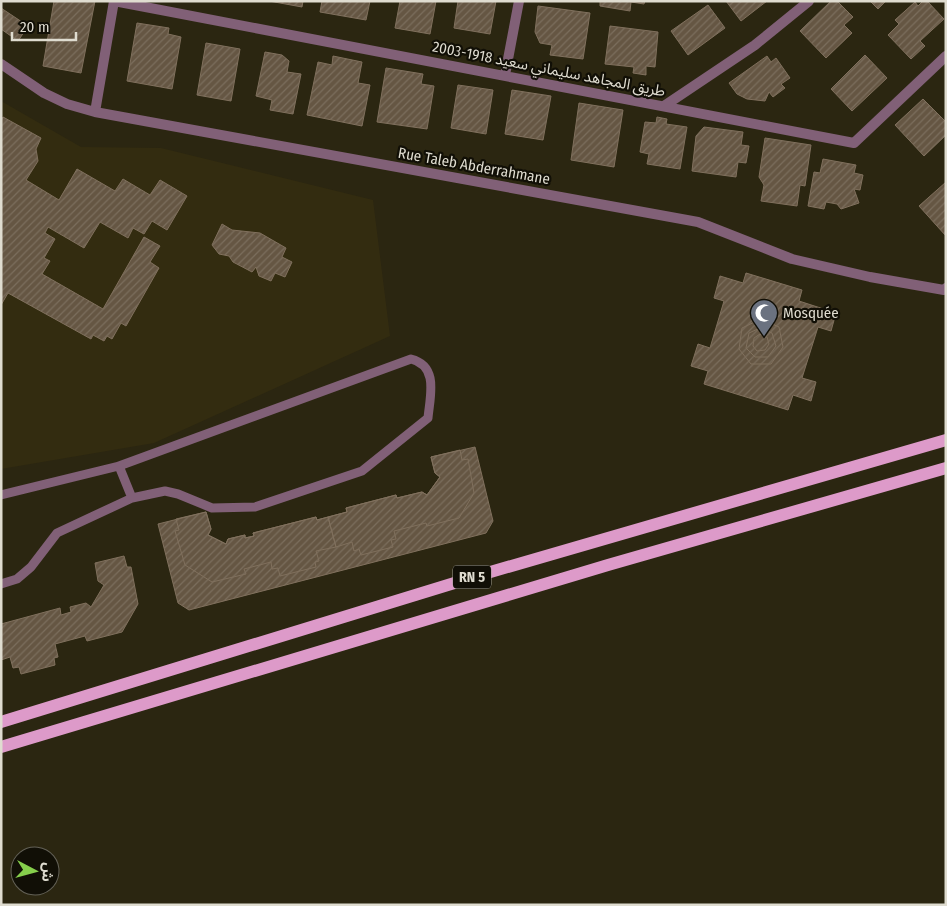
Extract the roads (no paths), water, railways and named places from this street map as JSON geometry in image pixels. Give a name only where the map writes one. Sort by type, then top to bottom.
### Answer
[{"type":"main road","name":"RN 5","points":[[1,722],[487,573],[946,440]]},
{"type":"main road","name":"RN 5","points":[[1,747],[598,568],[946,468]]},
{"type":"street","points":[[95,112],[114,1]]},
{"type":"street","name":"طريق المجاهد سليماني سعيد 1918-2003","points":[[114,1],[854,143],[946,56]]},
{"type":"street","points":[[505,75],[519,1]]},
{"type":"street","points":[[664,106],[755,46],[809,1]]},
{"type":"street","name":"Rue Taleb Abderrahmane","points":[[1,64],[44,93],[66,104],[95,112],[698,222],[792,259],[870,277],[945,290]]},
{"type":"lane","points":[[1,495],[119,466],[411,359],[420,361],[428,372],[432,385],[428,418],[362,471],[255,507],[212,508],[178,494],[165,492],[132,498],[57,534],[31,567],[17,579],[1,584]]},
{"type":"lane","points":[[119,466],[132,498]]},
{"type":"place","name":"Mosquée","points":[[764,337]]}]
